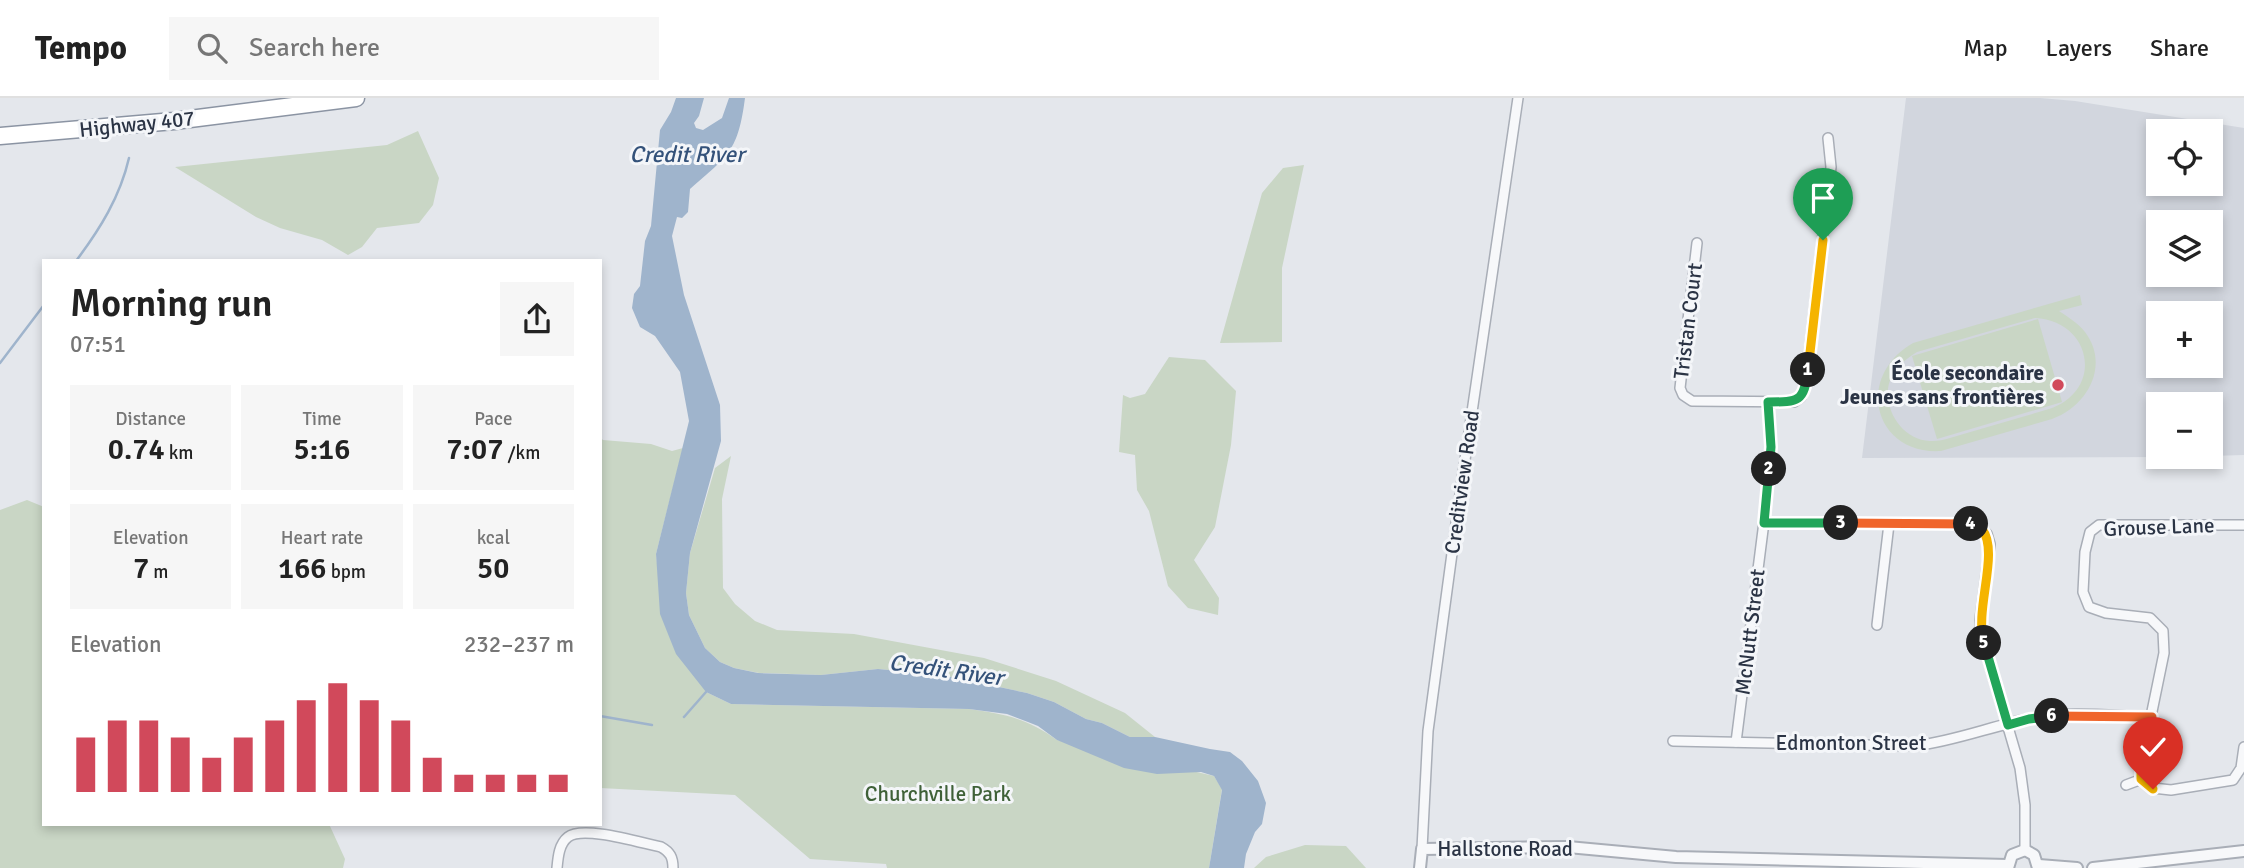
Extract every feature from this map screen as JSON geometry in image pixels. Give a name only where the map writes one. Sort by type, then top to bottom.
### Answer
[{"type":"highway","name":"Highway 407","points":[[0,136],[174,121],[356,98]]},
{"type":"street","name":"Creditview Road","points":[[1420,868],[1428,731],[1518,98]]},
{"type":"street","name":"Tristan Court","points":[[1698,243],[1680,388],[1684,395],[1692,401],[1794,402],[1801,397],[1805,388],[1831,167],[1828,138]]},
{"type":"street","name":"McNutt Street","points":[[1736,742],[1764,523],[1771,447],[1768,402]]},
{"type":"street","points":[[1764,523],[1976,524],[1987,534],[1990,544],[1980,620],[1981,635],[2020,768],[2025,805],[2025,850]]},
{"type":"street","points":[[1877,625],[1889,524]]},
{"type":"street","name":"Grouse Lane","points":[[2141,779],[2141,765],[2164,653],[2163,631],[2150,618],[2106,613],[2089,607],[2083,592],[2085,552],[2090,532],[2099,525],[2244,526]]},
{"type":"street","name":"Edmonton Street","points":[[1673,741],[1915,746],[1944,743],[2047,716],[2152,717]]},
{"type":"street","points":[[2126,785],[2141,779],[2153,789],[2171,790],[2234,780],[2241,768],[2244,747]]},
{"type":"street","points":[[557,868],[559,850],[565,840],[581,832],[661,847],[669,852],[673,868]]},
{"type":"street","name":"Hallstone Road","points":[[1422,849],[1568,847],[1676,858],[2008,867]]},
{"type":"street","points":[[2008,867],[2012,855],[2025,850],[2035,855],[2039,867],[2077,868]]},
{"type":"street","points":[[2093,868],[2244,851]]},
{"type":"shaded area","points":[[1906,98],[2040,98],[2188,119],[2146,119],[2146,196],[2223,196],[2223,125],[2244,128],[2244,455],[2223,456],[2223,392],[2146,392],[2146,457],[1862,458]]},
{"type":"green space","points":[[418,131],[439,178],[433,205],[419,223],[377,228],[362,247],[348,255],[322,240],[280,228],[256,217],[175,167],[387,145]]},
{"type":"green space","points":[[1304,165],[1282,268],[1282,342],[1220,343],[1262,193],[1283,168]]},
{"type":"green space","points":[[2080,295],[2082,305],[2059,311],[2085,332],[2092,345],[2095,371],[2085,394],[2076,405],[2052,419],[1941,451],[1918,449],[1900,441],[1887,428],[1880,411],[1878,393],[1883,375],[1895,358],[1913,343]],"holes":[[[2035,318],[2054,322],[2069,331],[2079,343],[2084,358],[2084,373],[2078,387],[2067,400],[2049,409],[1939,441],[1921,440],[1906,432],[1895,419],[1889,403],[1888,387],[1901,364],[1917,352]]]},
{"type":"green space","points":[[2038,319],[2062,402],[1937,439],[1912,356]]},
{"type":"green space","points":[[1169,357],[1205,360],[1236,391],[1231,445],[1215,527],[1194,560],[1219,598],[1218,615],[1188,608],[1168,586],[1149,511],[1137,490],[1135,455],[1119,452],[1123,395],[1130,398],[1145,394]]},
{"type":"green space","name":"Churchville Park","points":[[602,439],[651,444],[672,451],[683,448],[656,554],[658,573],[706,692],[731,704],[969,709],[1004,715],[1025,722],[1057,740],[1214,776],[1222,789],[1209,868],[887,868],[886,864],[810,859],[735,795],[602,788]]},
{"type":"green space","points":[[731,456],[722,499],[723,588],[735,604],[755,621],[777,630],[854,634],[984,658],[1056,681],[1125,713],[1155,737],[1130,737],[1054,702],[1027,693],[942,675],[878,669],[821,675],[759,673],[720,662],[705,648],[689,615],[686,593],[690,553],[715,468]]},
{"type":"green space","points":[[27,500],[42,506],[42,826],[330,826],[345,859],[343,868],[0,868],[0,510]]},
{"type":"green space","points":[[1305,845],[1346,846],[1366,868],[1254,868],[1266,857]]},
{"type":"water","name":"Credit River","points":[[676,98],[704,98],[694,123],[696,128],[703,130],[722,118],[729,98],[745,98],[739,130],[730,151],[690,189],[688,212],[682,218],[677,217],[672,236],[684,295],[720,405],[721,441],[690,553],[686,593],[689,615],[705,648],[720,662],[758,673],[821,675],[878,669],[942,675],[1027,693],[1054,702],[1130,737],[1155,737],[1230,752],[1242,761],[1258,781],[1266,803],[1262,824],[1255,832],[1246,854],[1244,868],[1209,868],[1222,790],[1214,776],[1201,772],[1157,774],[1124,768],[1057,740],[1038,726],[1007,714],[969,709],[731,704],[706,692],[676,654],[660,614],[656,554],[689,421],[680,372],[655,336],[640,327],[632,308],[634,294],[640,286],[645,241],[651,226],[660,130]]},
{"type":"waterway","points":[[77,259],[108,212],[129,158]]},
{"type":"waterway","points":[[0,363],[42,308]]},
{"type":"waterway","points":[[684,717],[706,692]]},
{"type":"waterway","points":[[602,716],[652,725]]},
{"type":"place","name":"École secondaire Jeunes sans frontières","points":[[2058,385]]},
{"type":"route","points":[[1823,240],[1805,388],[1801,397],[1794,402],[1768,402],[1771,447],[1764,523],[1976,524],[1987,534],[1990,544],[1980,620],[1981,635],[2008,725],[2047,716],[2152,717],[2141,765],[2141,779],[2153,789]]}]
